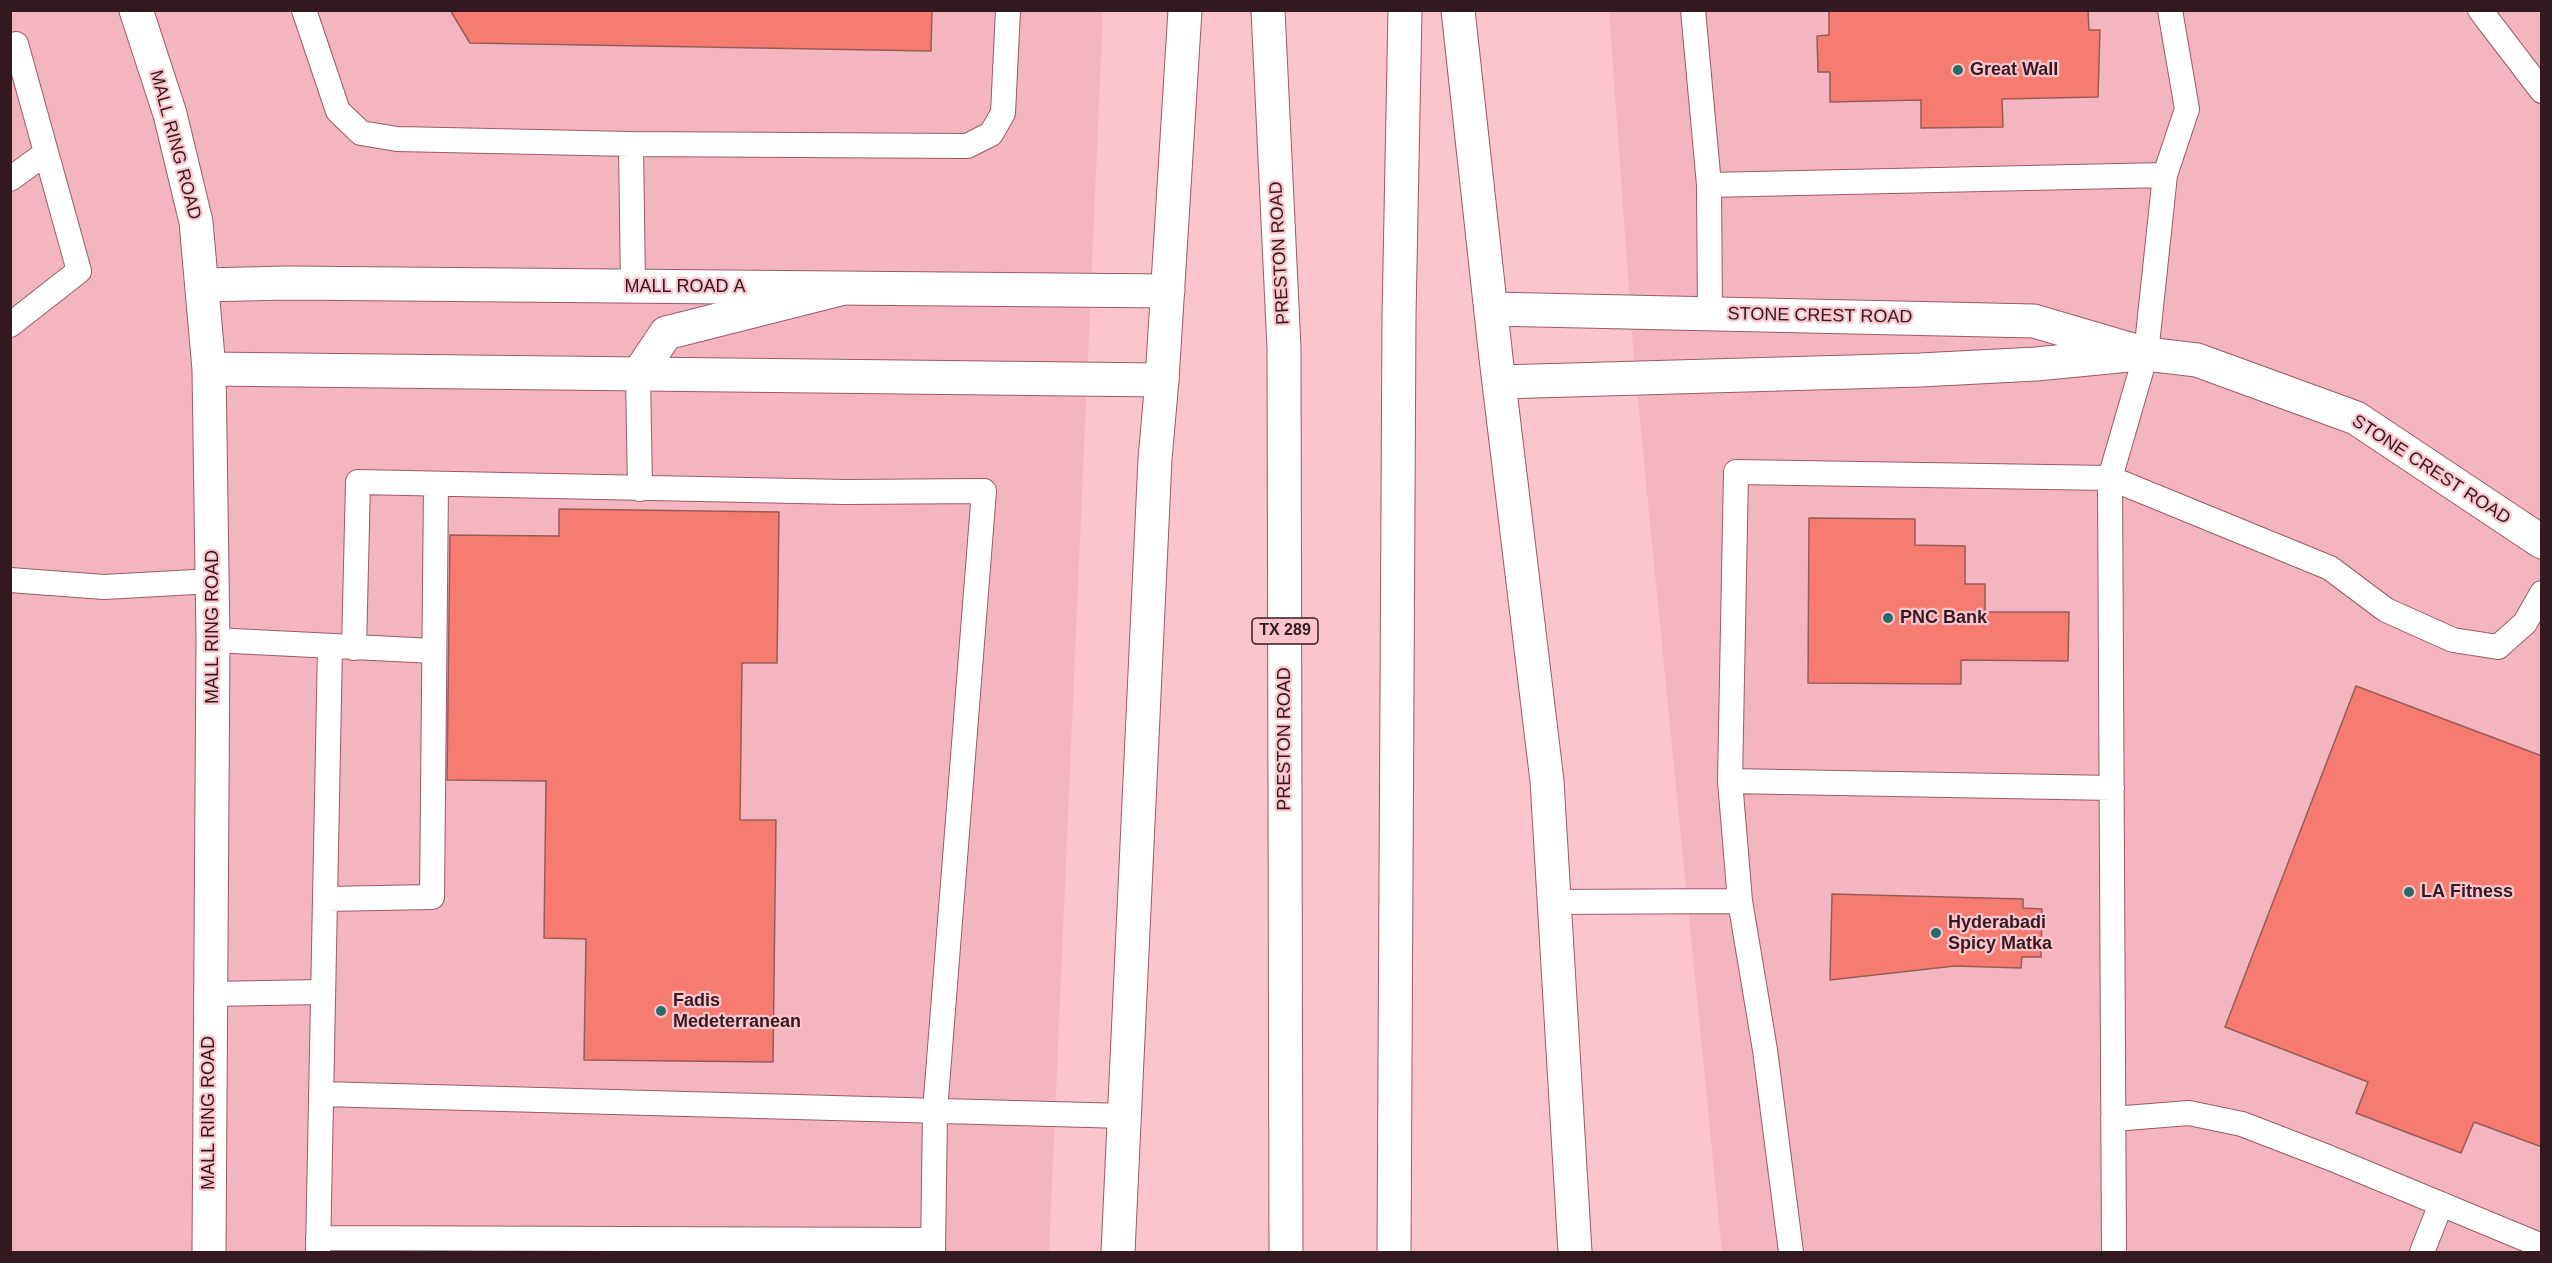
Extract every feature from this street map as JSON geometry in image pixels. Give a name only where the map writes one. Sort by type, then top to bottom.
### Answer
[{"type":"street","name":"MALL RING ROAD","points":[[136,10],[170,114],[196,222],[209,369],[213,581],[213,929],[210,994],[208,1252]]},
{"type":"street","points":[[1118,1252],[1155,459],[1185,10]]},
{"type":"street","name":"PRESTON ROAD","points":[[1268,10],[1284,348],[1286,1252]]},
{"type":"street","points":[[1394,1252],[1399,328],[1405,10]]},
{"type":"street","points":[[1458,10],[1547,781],[1575,1252]]},
{"type":"street","name":"MALL ROAD A","points":[[203,285],[288,283],[1168,291]]},
{"type":"street","points":[[638,375],[666,333],[840,289]]},
{"type":"street","name":"STONE CREST ROAD","points":[[1491,309],[2034,321],[2146,354],[2197,360],[2356,418],[2541,542]]},
{"type":"street","name":"STONE CREST ROAD","points":[[1500,382],[1920,370],[2036,364],[2146,354]]},
{"type":"street","points":[[209,369],[1162,380]]},
{"type":"lane","points":[[303,10],[339,111],[361,133],[397,139],[631,144],[967,146],[991,134],[1003,113],[1008,10]]},
{"type":"lane","points":[[1693,10],[1709,185],[1710,314]]},
{"type":"lane","points":[[2114,1252],[2110,477],[2146,354],[2165,175],[2187,109],[2170,10]]},
{"type":"lane","points":[[2480,10],[2541,91]]},
{"type":"lane","points":[[10,325],[79,271],[13,46]]},
{"type":"lane","points":[[631,144],[633,287]]},
{"type":"lane","points":[[10,179],[46,153]]},
{"type":"lane","points":[[1709,185],[2165,175]]},
{"type":"lane","points":[[638,375],[640,489]]},
{"type":"lane","points":[[1791,1252],[1765,1050],[1740,901],[1730,782],[1736,472],[2110,477],[2330,568],[2386,610],[2453,640],[2499,647],[2525,623],[2541,593]]},
{"type":"lane","points":[[330,647],[318,1245],[933,1246],[935,1111],[984,492],[640,489],[358,482],[354,648]]},
{"type":"lane","points":[[325,899],[432,897],[435,484]]},
{"type":"lane","points":[[10,580],[104,586],[213,581]]},
{"type":"lane","points":[[213,640],[434,651]]},
{"type":"lane","points":[[1730,782],[2112,788]]},
{"type":"lane","points":[[1554,902],[1740,901]]},
{"type":"lane","points":[[210,994],[323,992]]},
{"type":"lane","points":[[321,1094],[1125,1116]]},
{"type":"lane","points":[[2113,1119],[2188,1113],[2242,1125],[2541,1246]]},
{"type":"lane","points":[[2422,1252],[2441,1204]]},
{"type":"shaded area","points":[[10,11],[1103,11],[1049,1252],[11,1252]]},
{"type":"shaded area","points":[[1609,11],[2541,11],[2541,1252],[1722,1252],[1634,361]]},
{"type":"building","points":[[450,10],[932,10],[931,51],[470,43]]},
{"type":"building","name":"Great Wall","points":[[1829,10],[2088,10],[2089,30],[2100,30],[2098,97],[2002,99],[2003,127],[1921,128],[1921,100],[1830,102],[1830,72],[1818,72],[1817,36],[1829,35]]},
{"type":"building","points":[[559,509],[779,512],[777,663],[742,663],[740,820],[776,820],[773,1062],[584,1060],[586,939],[544,938],[546,781],[447,780],[450,535],[559,536]]},
{"type":"building","points":[[1809,518],[1915,519],[1915,545],[1965,546],[1965,584],[1985,584],[1985,612],[2069,612],[2068,661],[1961,660],[1961,684],[1808,683]]},
{"type":"building","name":"LA Fitness","points":[[2356,686],[2542,756],[2542,1147],[2474,1122],[2461,1153],[2356,1113],[2368,1082],[2225,1027]]},
{"type":"building","name":"Hyderabadi Spicy Matka","points":[[1832,894],[2023,899],[2023,908],[2042,909],[2041,957],[2022,957],[2021,968],[1955,966],[1830,980]]},
{"type":"place","name":"Great Wall","points":[[1958,70]]},
{"type":"place","name":"PNC Bank","points":[[1888,618]]},
{"type":"place","name":"LA Fitness","points":[[2409,892]]},
{"type":"place","name":"Hyderabadi Spicy Matka","points":[[1936,933]]},
{"type":"place","name":"Fadis Medeterranean","points":[[661,1011]]}]
